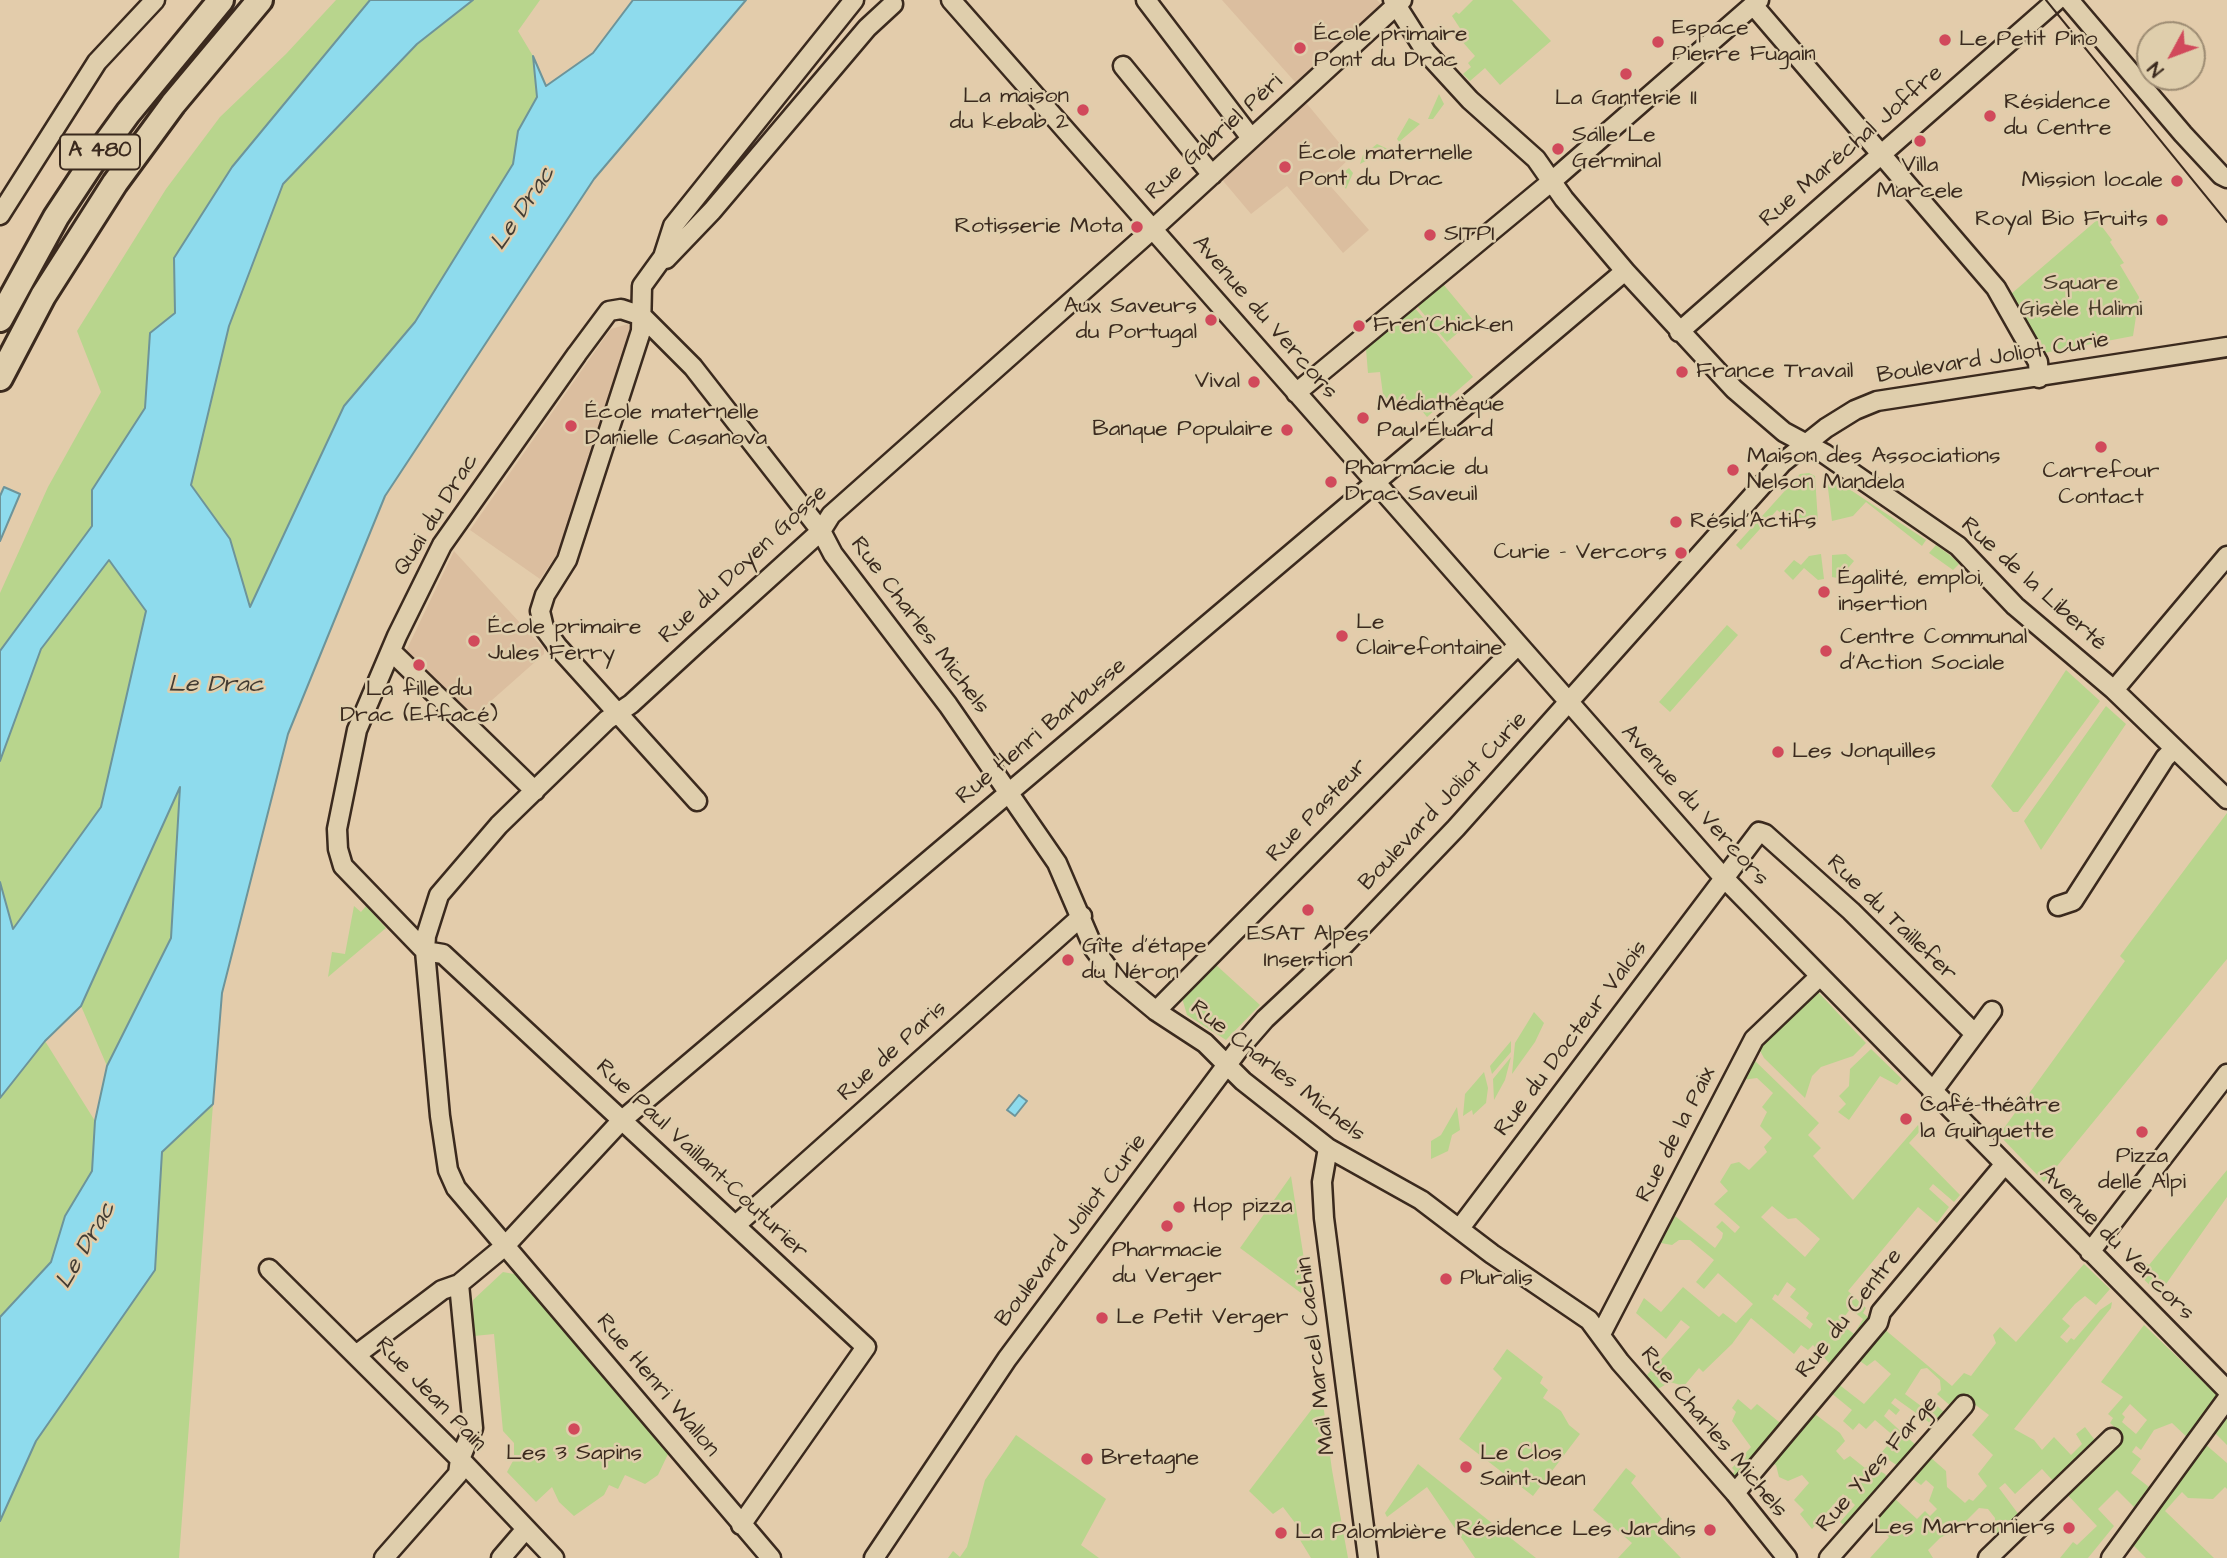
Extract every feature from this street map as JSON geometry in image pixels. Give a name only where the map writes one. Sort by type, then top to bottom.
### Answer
[{"type":"highway","name":"A 480","points":[[0,319],[56,217],[91,164],[128,113],[221,0]]},
{"type":"highway","name":"A 480","points":[[0,378],[43,296],[114,183],[173,104],[258,4]]},
{"type":"street","points":[[0,215],[97,62],[155,0]]},
{"type":"street","points":[[697,801],[544,628],[540,611],[545,595],[567,560],[641,331],[642,286],[663,257],[673,226],[854,0]]},
{"type":"street","name":"Avenue du Vercors","points":[[951,0],[1723,877],[2227,1390]]},
{"type":"street","points":[[1146,0],[1251,138]]},
{"type":"street","name":"Rue Maréchal Joffre","points":[[1679,332],[2057,0]]},
{"type":"street","points":[[2069,0],[2183,134],[2221,175],[2227,177]]},
{"type":"street","name":"Rue Gabriel Péri","points":[[1154,228],[1398,2]]},
{"type":"street","name":"Rue de la Liberté","points":[[1398,2],[1426,52],[1470,100],[1523,144],[1564,199],[1625,271],[1734,389],[1784,432],[1958,546],[2015,606],[2114,690],[2227,799]]},
{"type":"street","points":[[1296,393],[1552,181],[1756,3],[1996,288],[2038,362],[2039,378]]},
{"type":"street","points":[[663,257],[666,259],[712,211],[867,28],[893,4]]},
{"type":"street","points":[[1124,66],[1212,176]]},
{"type":"street","name":"Rue du Doyen Gosse","points":[[505,1246],[456,1188],[449,1170],[433,1057],[425,951],[426,936],[439,895],[459,869],[535,791],[618,713],[821,531],[831,515],[1154,228]]},
{"type":"street","name":"Rue Henri Barbusse","points":[[459,1284],[505,1246],[621,1121],[1625,271]]},
{"type":"street","name":"Quai du Drac","points":[[344,866],[338,849],[337,829],[357,730],[442,545],[473,496],[610,311],[631,310],[642,316]]},
{"type":"street","name":"Rue Charles Michels","points":[[642,316],[693,367],[821,531],[833,554],[1010,791],[1057,863],[1103,964],[1156,1011],[1205,1043],[1226,1066],[1328,1148],[1421,1199],[1589,1320],[1658,1408],[1734,1493],[1787,1558]]},
{"type":"street","name":"Boulevard Joliot Curie","points":[[874,1558],[1007,1359],[1226,1066],[1265,1019],[1345,944],[1456,828],[1682,572],[1782,463],[1804,443],[1854,410],[1899,395],[2039,378],[2227,347]]},
{"type":"street","points":[[2114,690],[2227,556]]},
{"type":"street","name":"Rue Pasteur","points":[[1156,1011],[1517,646]]},
{"type":"street","points":[[392,652],[535,791]]},
{"type":"street","points":[[2058,906],[2073,901],[2165,758],[2174,749]]},
{"type":"street","name":"Rue du Taillefer","points":[[1723,877],[1759,832],[1765,834],[1850,911],[1975,1034]]},
{"type":"street","name":"Rue Paul Vaillant-Couturier","points":[[344,866],[425,951],[443,954],[621,1121],[737,1224],[866,1347],[741,1525]]},
{"type":"street","name":"Rue du Docteur Valois","points":[[1460,1228],[1723,877]]},
{"type":"street","name":"Rue de Paris","points":[[737,1224],[1082,916]]},
{"type":"street","name":"Rue de la Paix","points":[[1601,1334],[1754,1039],[1821,976]]},
{"type":"street","points":[[1932,1092],[1992,1010]]},
{"type":"street","points":[[2090,1252],[2227,1074]]},
{"type":"street","name":"Mail Marcel Cachin","points":[[1328,1148],[1322,1182],[1324,1218],[1367,1558]]},
{"type":"street","name":"Rue du Centre","points":[[1734,1493],[1878,1323],[1881,1312],[2004,1166]]},
{"type":"street","name":"Rue Henri Wallon","points":[[505,1246],[771,1558]]},
{"type":"street","name":"Rue Jean Pain","points":[[269,1269],[460,1459],[554,1558]]},
{"type":"street","points":[[356,1354],[442,1290],[459,1284],[473,1428],[460,1459],[458,1474],[384,1558]]},
{"type":"street","points":[[2110,1558],[2227,1399]]},
{"type":"street","name":"Rue Yves Farge","points":[[1829,1558],[1964,1405]]},
{"type":"street","points":[[1988,1558],[2112,1438]]},
{"type":"street","points":[[501,1558],[525,1530]]},
{"type":"shaded area","name":"École primaire Pont du Drac","points":[[1222,0],[1377,0],[1382,5],[1296,83]]},
{"type":"shaded area","name":"École maternelle Pont du Drac","points":[[1303,99],[1351,157],[1326,181],[1369,230],[1343,253],[1287,186],[1251,214],[1219,176]]},
{"type":"shaded area","name":"École maternelle Danielle Casanova","points":[[628,324],[630,330],[562,547],[540,579],[470,530],[611,329]]},
{"type":"shaded area","name":"École primaire Jules Ferry","points":[[454,551],[544,649],[544,654],[474,716],[440,684],[436,684],[406,651]]},
{"type":"green space","points":[[336,0],[370,0],[232,167],[175,258],[175,313],[150,334],[145,408],[92,490],[92,526],[0,651],[0,593],[48,487],[101,392],[77,331],[166,189],[220,117],[286,54]]},
{"type":"green space","points":[[473,0],[540,0],[518,31],[533,56],[537,97],[518,131],[513,164],[415,322],[344,406],[250,608],[230,539],[191,486],[229,326],[282,184],[417,44]]},
{"type":"green space","points":[[1473,0],[1512,0],[1551,41],[1500,85],[1485,68],[1470,81],[1463,74],[1471,67],[1468,63],[1475,56],[1460,39],[1463,33],[1452,16],[1456,12],[1459,14]]},
{"type":"green space","points":[[1439,94],[1444,104],[1433,119],[1428,119]]},
{"type":"green space","points":[[1409,118],[1420,124],[1399,142],[1397,139]]},
{"type":"green space","points":[[1377,144],[1388,149],[1360,164],[1363,155]]},
{"type":"green space","points":[[1349,168],[1353,173],[1346,189],[1337,178]]},
{"type":"green space","name":"Square Gisèle Halimi","points":[[2097,220],[2112,240],[2110,242],[2124,263],[2120,265],[2139,297],[2133,336],[2044,353],[2011,294]]},
{"type":"green space","points":[[1443,284],[1473,320],[1447,342],[1417,306]]},
{"type":"green space","points":[[1414,307],[1473,377],[1427,417],[1413,400],[1399,411],[1383,395],[1380,372],[1368,373],[1366,349]]},
{"type":"green space","points":[[1809,473],[1815,476],[1818,522],[1791,521],[1777,510],[1741,550],[1736,545],[1800,474]]},
{"type":"green space","points":[[1831,477],[1926,540],[1922,546],[1866,502],[1853,516],[1832,521],[1827,480]]},
{"type":"green space","points":[[1936,545],[1959,564],[1953,570],[1929,553]]},
{"type":"green space","points":[[1821,554],[1824,579],[1818,580],[1804,568],[1793,580],[1784,571],[1794,560],[1801,565],[1809,556]]},
{"type":"green space","points":[[1846,554],[1854,561],[1844,573],[1853,581],[1832,577],[1832,555]]},
{"type":"green space","points":[[109,559],[146,611],[101,807],[13,930],[0,882],[0,761],[41,649]]},
{"type":"green space","points":[[1727,625],[1738,635],[1670,712],[1659,702]]},
{"type":"green space","points":[[2066,670],[2100,701],[2018,812],[2013,812],[1991,786]]},
{"type":"green space","points":[[2106,706],[2126,724],[2041,850],[2024,821]]},
{"type":"green space","points":[[180,784],[171,938],[107,1066],[81,1006]]},
{"type":"green space","points":[[2227,813],[2227,959],[2044,1182],[1999,1135],[2125,961],[2120,956]]},
{"type":"green space","points":[[354,906],[361,912],[366,906],[386,928],[328,977],[332,952],[345,954]]},
{"type":"green space","points":[[1215,964],[1260,1005],[1226,1040],[1187,1015],[1182,998]]},
{"type":"green space","points":[[1817,991],[1866,1043],[1853,1056],[1821,1067],[1812,1076],[1805,1098],[1764,1058],[1759,1049]]},
{"type":"green space","points":[[1534,1012],[1544,1023],[1535,1042],[1512,1074],[1515,1043]]},
{"type":"green space","points":[[45,1041],[95,1121],[92,1171],[65,1216],[51,1262],[0,1317],[0,1098]]},
{"type":"green space","points":[[1511,1041],[1511,1052],[1492,1074],[1490,1066]]},
{"type":"green space","points":[[1871,1049],[1902,1079],[1897,1085],[1880,1076],[1849,1120],[1838,1112],[1846,1104],[1839,1096],[1849,1086],[1850,1069]]},
{"type":"green space","points":[[1511,1057],[1505,1080],[1494,1100],[1493,1079]]},
{"type":"green space","points":[[1751,1057],[1819,1123],[1808,1135],[1821,1148],[1813,1156],[1853,1200],[1918,1125],[1922,1129],[1909,1143],[1960,1195],[1954,1202],[1933,1184],[1929,1189],[1949,1207],[1937,1223],[1918,1207],[1848,1291],[1866,1308],[1863,1313],[1874,1322],[1840,1362],[1835,1358],[1830,1364],[1813,1345],[1808,1350],[1801,1345],[1794,1354],[1751,1318],[1732,1344],[1703,1372],[1699,1368],[1684,1386],[1670,1382],[1658,1389],[1647,1375],[1690,1327],[1681,1320],[1666,1339],[1636,1313],[1644,1298],[1661,1312],[1683,1287],[1719,1317],[1723,1313],[1736,1323],[1753,1304],[1718,1273],[1704,1289],[1696,1282],[1714,1260],[1690,1240],[1679,1240],[1672,1245],[1661,1243],[1675,1216],[1715,1248],[1723,1233],[1716,1227],[1722,1221],[1735,1233],[1740,1227],[1714,1204],[1728,1191],[1720,1182],[1731,1164],[1739,1162],[1749,1170],[1767,1152],[1764,1147],[1772,1138],[1760,1126],[1767,1112],[1762,1107],[1773,1093],[1757,1078],[1742,1080]],"holes":[[[1772,1206],[1788,1219],[1796,1218],[1820,1239],[1805,1257],[1761,1217]],[[1787,1282],[1796,1289],[1790,1297],[1809,1313],[1806,1318],[1813,1324],[1810,1329],[1772,1299],[1775,1294],[1778,1296]],[[1853,1305],[1857,1309],[1854,1312],[1863,1319],[1854,1334],[1840,1323]]]},
{"type":"green space","points":[[1484,1072],[1488,1088],[1486,1103],[1473,1115],[1472,1110],[1463,1116],[1465,1094]]},
{"type":"green space","points":[[213,1104],[179,1558],[0,1558],[0,1521],[36,1441],[155,1270],[162,1152]]},
{"type":"green space","points":[[1457,1107],[1460,1130],[1452,1135],[1448,1151],[1431,1159],[1431,1141],[1441,1135]]},
{"type":"green space","points":[[2227,1170],[2227,1197],[2159,1294],[2133,1269],[2141,1260],[2149,1265]]},
{"type":"green space","points":[[1291,1176],[1308,1285],[1301,1293],[1240,1248]]},
{"type":"green space","points":[[2084,1264],[2110,1289],[2096,1305],[2085,1296],[2075,1304],[2062,1319],[2070,1326],[2060,1337],[2067,1343],[2071,1338],[2074,1340],[2100,1310],[2112,1302],[2111,1308],[2014,1429],[2034,1440],[2042,1450],[2054,1437],[2071,1455],[2082,1444],[2076,1434],[2085,1427],[2094,1439],[2097,1449],[2055,1483],[2042,1469],[2015,1494],[2005,1483],[1999,1488],[2022,1519],[1998,1540],[1994,1529],[1995,1518],[1988,1509],[1979,1508],[1959,1528],[1940,1538],[1928,1550],[1933,1558],[1870,1558],[1889,1537],[1873,1523],[1894,1498],[1917,1519],[1925,1511],[1930,1516],[1937,1509],[1929,1501],[1934,1487],[1926,1480],[1921,1485],[1913,1479],[1930,1457],[1946,1471],[1947,1487],[1965,1503],[1969,1499],[1973,1501],[1987,1486],[1978,1474],[1993,1455],[1972,1435],[1989,1415],[1965,1397],[1953,1408],[1937,1394],[1941,1390],[1940,1380],[1927,1368],[1921,1369],[1905,1394],[1925,1409],[1932,1401],[1947,1415],[1937,1428],[1895,1398],[1891,1403],[1900,1410],[1896,1415],[1889,1409],[1884,1416],[1919,1448],[1901,1468],[1880,1454],[1895,1437],[1875,1420],[1866,1429],[1859,1423],[1853,1430],[1843,1421],[1852,1410],[1830,1392],[1837,1383],[1864,1404],[1891,1374],[1875,1360],[1867,1366],[1857,1359],[1883,1328],[1952,1386],[1964,1373],[1971,1376],[1996,1343],[1993,1335],[2000,1327],[2016,1342]]},
{"type":"green space","points":[[503,1272],[519,1275],[656,1432],[669,1452],[658,1475],[645,1484],[625,1475],[618,1489],[609,1485],[604,1495],[574,1516],[559,1502],[552,1487],[536,1502],[507,1472],[514,1459],[514,1443],[503,1431],[494,1334],[474,1336],[473,1300]]},
{"type":"green space","points":[[2144,1325],[2221,1399],[2191,1441],[2172,1423],[2154,1430],[2141,1450],[2136,1446],[2132,1452],[2141,1459],[2131,1473],[2149,1487],[2134,1507],[2117,1490],[2098,1509],[2114,1526],[2088,1558],[2060,1558],[2073,1542],[2077,1545],[2097,1526],[2063,1490],[2120,1432],[2110,1423],[2113,1418],[2108,1414],[2123,1397],[2101,1382]],"holes":[[[2130,1404],[2147,1420],[2136,1434],[2122,1422],[2125,1417],[2122,1414]]]},
{"type":"green space","points":[[1507,1349],[1543,1377],[1540,1383],[1548,1390],[1543,1398],[1561,1411],[1569,1425],[1580,1434],[1533,1496],[1459,1439],[1502,1378],[1493,1369]]},
{"type":"green space","points":[[1322,1396],[1348,1558],[1311,1558],[1300,1540],[1305,1536],[1283,1507],[1273,1514],[1249,1491]]},
{"type":"green space","points":[[1738,1399],[1751,1410],[1757,1404],[1784,1426],[1741,1478],[1732,1475],[1735,1471],[1732,1468],[1751,1447],[1732,1421],[1736,1412],[1732,1408]]},
{"type":"green space","points":[[2227,1410],[2227,1445],[2213,1431]]},
{"type":"green space","points":[[1811,1411],[1840,1433],[1845,1441],[1836,1451],[1844,1460],[1850,1456],[1865,1468],[1869,1465],[1885,1474],[1890,1483],[1848,1529],[1840,1522],[1855,1505],[1843,1494],[1812,1529],[1800,1514],[1804,1510],[1794,1500],[1809,1483],[1802,1475],[1788,1481],[1779,1477],[1776,1465],[1773,1464],[1752,1486]]},
{"type":"green space","points":[[1016,1435],[1106,1499],[1081,1545],[1099,1558],[948,1558],[953,1551],[960,1557],[967,1547],[985,1480]]},
{"type":"green space","points":[[2205,1444],[2227,1463],[2227,1489],[2225,1487],[2213,1499],[2188,1498],[2182,1492],[2165,1511],[2214,1558],[2146,1558],[2132,1544]]},
{"type":"green space","points":[[1418,1464],[1536,1558],[1475,1558],[1427,1487],[1387,1517],[1385,1513]]},
{"type":"green space","points":[[1626,1468],[1636,1476],[1631,1483],[1662,1519],[1652,1528],[1681,1558],[1618,1558],[1632,1543],[1593,1510]]},
{"type":"water","name":"Le Drac","points":[[370,0],[473,0],[417,44],[283,184],[229,326],[191,485],[230,539],[250,607],[344,406],[415,322],[513,164],[518,131],[537,97],[533,56],[546,86],[593,53],[633,0],[746,0],[594,179],[385,496],[288,734],[222,993],[213,1104],[162,1152],[155,1270],[36,1441],[0,1521],[0,1317],[51,1262],[65,1216],[92,1171],[95,1121],[107,1066],[171,938],[180,787],[81,1006],[45,1041],[0,1098],[0,882],[13,929],[101,807],[146,611],[109,560],[41,649],[0,761],[0,651],[92,526],[92,490],[145,408],[150,333],[175,313],[174,258],[232,167]]},
{"type":"water","points":[[4,487],[20,494],[0,541],[0,496]]},
{"type":"water","points":[[1019,1095],[1027,1101],[1015,1116],[1007,1110]]},
{"type":"tram line","points":[[2046,0],[2227,222]]},
{"type":"place","name":"Le Petit Pino","points":[[1945,40]]},
{"type":"place","name":"Espace Pierre Fugain","points":[[1658,42]]},
{"type":"place","name":"École primaire Pont du Drac","points":[[1300,48]]},
{"type":"place","name":"La Ganterie II","points":[[1626,74]]},
{"type":"place","name":"La maison du kebab 2","points":[[1083,110]]},
{"type":"place","name":"Résidence du Centre","points":[[1990,116]]},
{"type":"place","name":"Villa Marcele","points":[[1920,141]]},
{"type":"place","name":"Salle Le Germinal","points":[[1558,149]]},
{"type":"place","name":"École maternelle Pont du Drac","points":[[1285,167]]},
{"type":"place","name":"Mission locale","points":[[2177,181]]},
{"type":"place","name":"Royal Bio Fruits","points":[[2162,220]]},
{"type":"place","name":"Rotisserie Mota","points":[[1137,227]]},
{"type":"place","name":"SITPI","points":[[1430,235]]},
{"type":"place","name":"Aux Saveurs du Portugal","points":[[1211,320]]},
{"type":"place","name":"Fren'Chicken","points":[[1359,326]]},
{"type":"place","name":"France Travail","points":[[1682,372]]},
{"type":"place","name":"Vival","points":[[1254,382]]},
{"type":"place","name":"Médiathèque Paul Éluard","points":[[1363,418]]},
{"type":"place","name":"École maternelle Danielle Casanova","points":[[571,426]]},
{"type":"place","name":"Banque Populaire","points":[[1287,430]]},
{"type":"place","name":"Carrefour Contact","points":[[2101,447]]},
{"type":"place","name":"Maison des Associations Nelson Mandela","points":[[1733,470]]},
{"type":"place","name":"Pharmacie du Drac Saveuil","points":[[1331,482]]},
{"type":"place","name":"Résid'Actifs","points":[[1676,522]]},
{"type":"place","name":"Curie - Vercors","points":[[1681,553]]},
{"type":"place","name":"Égalité, emploi, insertion","points":[[1824,592]]},
{"type":"place","name":"Le Clairefontaine","points":[[1342,636]]},
{"type":"place","name":"École primaire Jules Ferry","points":[[474,641]]},
{"type":"place","name":"Centre Communal d'Action Sociale","points":[[1826,651]]},
{"type":"place","name":"La fille du Drac (Effacé)","points":[[419,665]]},
{"type":"place","name":"Les Jonquilles","points":[[1778,752]]},
{"type":"place","name":"ESAT Alpes Insertion","points":[[1308,910]]},
{"type":"place","name":"Gîte d’étape du Néron","points":[[1068,960]]},
{"type":"place","name":"Café-théâtre la Guinguette","points":[[1906,1119]]},
{"type":"place","name":"Pizza delle Alpi","points":[[2142,1132]]},
{"type":"place","name":"Hop pizza","points":[[1179,1207]]},
{"type":"place","name":"Pharmacie du Verger","points":[[1167,1226]]},
{"type":"place","name":"Pluralis","points":[[1446,1279]]},
{"type":"place","name":"Le Petit Verger","points":[[1102,1318]]},
{"type":"place","name":"Les 3 Sapins","points":[[574,1429]]},
{"type":"place","name":"Bretagne","points":[[1087,1459]]},
{"type":"place","name":"Le Clos Saint-Jean","points":[[1466,1467]]},
{"type":"place","name":"Les Marronniers","points":[[2069,1528]]},
{"type":"place","name":"Résidence Les Jardins","points":[[1710,1530]]},
{"type":"place","name":"La Palombière","points":[[1281,1533]]}]
